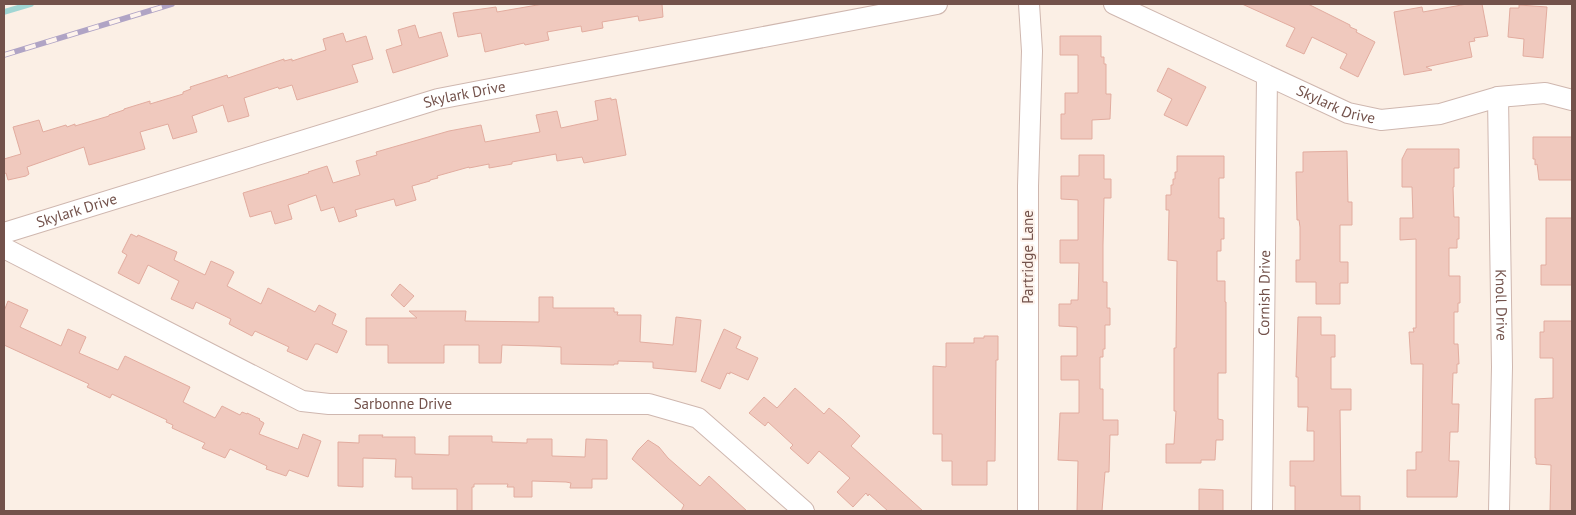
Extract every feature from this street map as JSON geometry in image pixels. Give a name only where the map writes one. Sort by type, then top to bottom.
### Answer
[{"type":"street","name":"Skylark Drive","points":[[4,233],[438,99],[937,4]]},
{"type":"street","name":"Partridge Lane","points":[[1028,511],[1028,186],[1032,51],[1029,4]]},
{"type":"street","name":"Skylark Drive","points":[[1114,4],[1348,113],[1381,120],[1440,114],[1498,97],[1545,93],[1572,100]]},
{"type":"street","name":"Cornish Drive","points":[[1262,511],[1267,76]]},
{"type":"street","name":"Knoll Drive","points":[[1498,97],[1502,367],[1499,511]]},
{"type":"street","name":"Sarbonne Drive","points":[[4,248],[302,401],[329,404],[649,404],[698,418],[804,511]]},
{"type":"building","points":[[543,4],[662,4],[663,17],[639,21],[638,16],[602,22],[603,28],[582,32],[581,26],[547,32],[549,40],[525,45],[524,43],[485,52],[481,33],[458,37],[453,13],[496,7],[497,12]]},
{"type":"building","points":[[1242,4],[1308,4],[1350,25],[1350,27],[1357,30],[1356,32],[1375,42],[1358,77],[1340,68],[1347,54],[1312,37],[1304,54],[1286,46],[1295,28]]},
{"type":"building","points":[[1467,4],[1482,4],[1488,36],[1474,38],[1475,41],[1469,42],[1472,57],[1426,67],[1432,70],[1404,75],[1394,12],[1422,7],[1423,12]]},
{"type":"building","points":[[1519,5],[1547,7],[1543,58],[1523,56],[1524,39],[1508,37],[1510,8],[1519,8]]},
{"type":"building","points":[[415,25],[419,38],[441,32],[448,56],[393,73],[386,50],[402,45],[398,30]]},
{"type":"building","points":[[343,33],[346,42],[366,36],[373,59],[352,65],[358,82],[297,100],[292,85],[279,89],[278,87],[244,98],[249,116],[228,122],[223,105],[192,116],[197,132],[173,139],[168,124],[140,132],[145,149],[89,165],[84,147],[27,167],[29,174],[26,176],[8,180],[6,173],[4,174],[4,159],[21,154],[13,127],[39,120],[43,132],[66,125],[67,127],[75,124],[75,126],[150,101],[150,104],[183,94],[183,92],[191,89],[190,87],[227,75],[228,78],[284,59],[284,61],[292,59],[292,61],[326,50],[323,39]]},
{"type":"building","points":[[1060,36],[1101,36],[1101,57],[1104,57],[1104,64],[1106,64],[1106,94],[1111,94],[1110,119],[1092,120],[1092,139],[1061,139],[1061,114],[1065,114],[1065,93],[1078,93],[1078,55],[1060,55]]},
{"type":"building","points":[[1168,68],[1206,87],[1187,126],[1164,115],[1172,99],[1157,91]]},
{"type":"building","points":[[611,98],[611,100],[616,99],[626,155],[584,163],[582,157],[557,161],[556,154],[489,168],[489,164],[469,167],[437,176],[438,178],[412,186],[416,200],[396,206],[394,199],[355,210],[357,216],[339,222],[334,207],[321,211],[316,195],[288,205],[292,219],[275,224],[271,211],[250,217],[243,193],[327,166],[333,183],[360,175],[356,161],[377,155],[376,152],[449,131],[481,125],[485,142],[540,132],[536,115],[557,111],[561,128],[598,120],[595,101]]},
{"type":"building","points":[[1533,137],[1572,137],[1572,180],[1539,180],[1537,164],[1535,165],[1535,159],[1533,159]]},
{"type":"building","points":[[1407,149],[1459,149],[1459,168],[1454,168],[1453,187],[1454,217],[1459,217],[1459,239],[1457,239],[1457,248],[1449,248],[1449,276],[1460,276],[1460,303],[1458,303],[1458,312],[1454,312],[1454,344],[1458,344],[1459,364],[1457,364],[1457,373],[1453,373],[1452,404],[1459,404],[1458,432],[1450,432],[1449,461],[1459,461],[1457,497],[1407,497],[1407,470],[1416,470],[1416,452],[1422,452],[1423,364],[1411,364],[1409,332],[1414,332],[1413,328],[1416,328],[1416,239],[1400,240],[1400,218],[1413,218],[1412,187],[1402,187],[1402,159]]},
{"type":"building","points":[[1347,151],[1348,202],[1352,202],[1352,225],[1340,225],[1340,262],[1348,262],[1348,283],[1340,283],[1340,304],[1316,304],[1316,282],[1296,282],[1296,260],[1300,260],[1300,227],[1299,220],[1297,220],[1296,172],[1303,172],[1303,152]]},
{"type":"building","points":[[1079,155],[1104,155],[1104,179],[1111,179],[1111,198],[1104,198],[1103,245],[1103,282],[1107,282],[1107,308],[1110,308],[1110,325],[1105,325],[1105,349],[1103,349],[1103,357],[1100,357],[1100,389],[1103,389],[1103,420],[1118,420],[1118,435],[1110,435],[1109,472],[1105,472],[1102,511],[1077,511],[1078,461],[1058,460],[1060,413],[1079,413],[1079,380],[1061,380],[1061,356],[1077,356],[1077,327],[1059,326],[1059,304],[1071,304],[1071,300],[1078,300],[1079,263],[1060,263],[1060,240],[1078,240],[1078,200],[1061,199],[1061,176],[1079,176]]},
{"type":"building","points":[[1177,156],[1224,156],[1224,178],[1219,178],[1219,218],[1224,218],[1224,239],[1221,239],[1221,251],[1217,251],[1217,281],[1225,281],[1226,302],[1226,373],[1218,373],[1218,419],[1223,420],[1223,440],[1216,440],[1215,460],[1201,460],[1201,463],[1166,463],[1166,444],[1174,444],[1176,411],[1174,411],[1174,348],[1176,348],[1177,261],[1168,260],[1169,210],[1166,210],[1166,195],[1171,195],[1171,185],[1173,185],[1173,179],[1175,179],[1175,172],[1177,172]]},
{"type":"building","points":[[1546,218],[1572,218],[1572,285],[1541,285],[1541,265],[1546,265]]},
{"type":"building","points":[[131,234],[137,237],[138,235],[177,252],[174,260],[205,275],[211,261],[231,270],[234,272],[227,286],[261,304],[268,288],[315,312],[319,305],[336,314],[332,324],[347,331],[337,353],[315,344],[307,360],[287,351],[289,347],[255,331],[252,336],[229,324],[231,319],[196,302],[193,309],[171,299],[179,281],[148,265],[139,284],[118,273],[127,255],[122,252]]},
{"type":"building","points":[[400,284],[414,296],[404,307],[391,295]]},
{"type":"building","points":[[539,297],[553,297],[553,308],[614,308],[614,312],[618,312],[617,315],[641,315],[640,342],[673,345],[676,317],[701,320],[696,372],[653,368],[653,362],[618,361],[618,364],[614,365],[561,364],[561,347],[539,346],[502,345],[501,363],[479,363],[479,345],[444,345],[444,363],[388,363],[388,345],[366,345],[366,318],[417,318],[409,311],[466,311],[465,321],[539,322]]},
{"type":"building","points":[[8,301],[28,310],[20,327],[61,346],[68,329],[86,337],[79,353],[118,370],[125,356],[190,387],[183,402],[215,418],[222,406],[240,415],[242,412],[247,413],[260,419],[264,423],[259,434],[298,449],[303,434],[321,441],[308,477],[289,470],[286,476],[266,469],[267,466],[230,449],[225,458],[202,448],[205,443],[172,428],[173,425],[166,422],[167,420],[112,394],[110,398],[87,387],[89,384],[4,345],[4,311]]},
{"type":"building","points":[[1298,317],[1321,317],[1321,335],[1335,335],[1335,357],[1331,357],[1331,389],[1351,389],[1351,410],[1340,410],[1341,496],[1360,496],[1360,511],[1295,511],[1295,486],[1290,486],[1290,461],[1314,461],[1314,431],[1307,431],[1308,407],[1298,407],[1298,377],[1296,377]]},
{"type":"building","points":[[1544,321],[1572,321],[1572,511],[1550,511],[1551,465],[1536,464],[1535,458],[1535,399],[1553,398],[1553,358],[1540,358],[1540,332],[1544,332]]},
{"type":"building","points":[[724,329],[741,337],[736,348],[758,358],[748,380],[730,372],[730,374],[727,373],[720,389],[701,381]]},
{"type":"building","points":[[984,336],[998,336],[995,461],[987,461],[987,485],[952,485],[952,461],[942,461],[942,434],[933,434],[933,366],[946,367],[946,343],[974,343],[974,338],[984,338]]},
{"type":"building","points":[[795,388],[824,414],[829,408],[860,436],[851,446],[923,511],[888,511],[866,493],[853,507],[837,492],[850,478],[819,451],[808,464],[790,448],[793,445],[768,422],[765,426],[749,413],[764,397],[777,408]]},
{"type":"building","points":[[359,435],[415,437],[415,454],[449,455],[449,436],[492,436],[492,442],[527,443],[527,439],[552,439],[552,456],[585,457],[586,439],[607,440],[607,479],[592,479],[592,488],[570,488],[571,483],[566,482],[532,481],[532,497],[514,497],[514,487],[507,487],[508,484],[474,484],[474,487],[472,487],[472,511],[457,511],[457,489],[412,489],[412,477],[395,477],[396,459],[363,458],[363,487],[338,486],[338,442],[359,443]]},
{"type":"building","points":[[648,440],[659,447],[668,458],[700,486],[709,476],[747,511],[681,511],[684,505],[632,459]]},
{"type":"building","points":[[1199,489],[1223,490],[1223,511],[1199,511]]},
{"type":"waterway","points":[[4,12],[31,4]]},
{"type":"railway","points":[[4,55],[172,4]]}]
